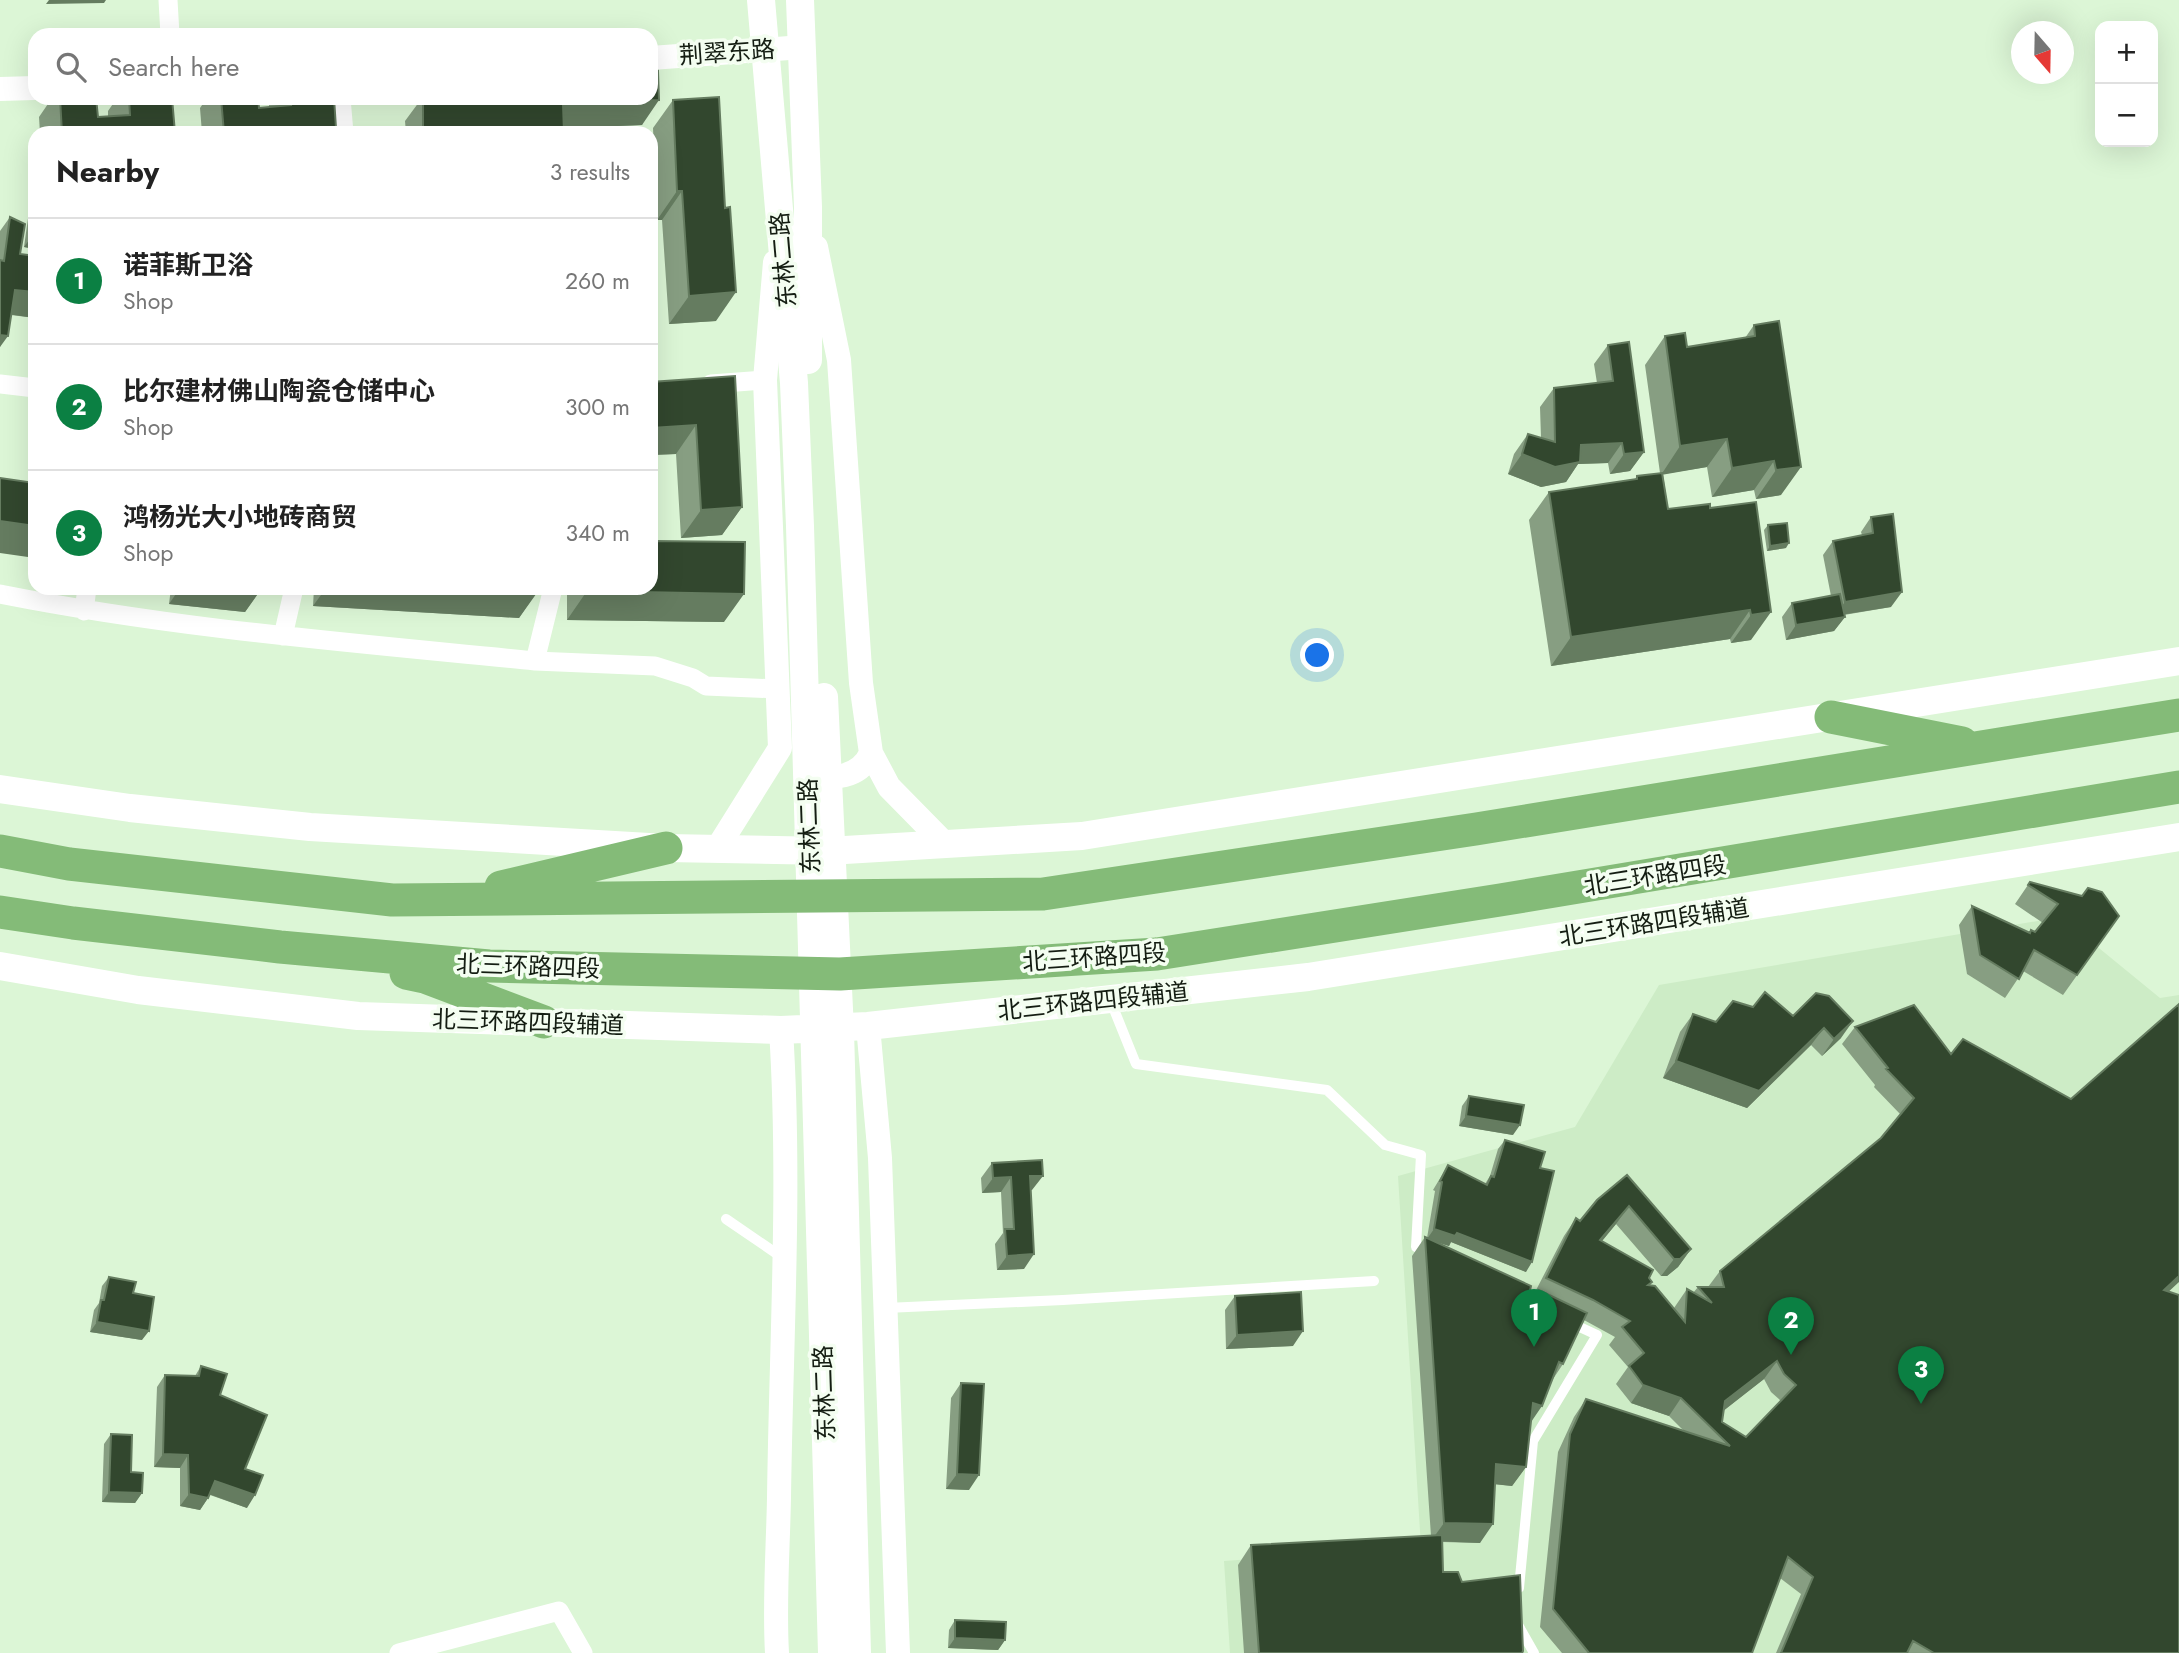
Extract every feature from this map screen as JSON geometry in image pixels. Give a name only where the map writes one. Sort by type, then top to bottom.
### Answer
[{"type":"highway","points":[[0,851],[69,864],[392,900],[1043,894],[1490,827],[2179,715]]},
{"type":"highway","points":[[1831,717],[1982,747]]},
{"type":"highway","name":"北三环路四段","points":[[0,912],[280,947],[489,967],[840,974],[1157,954],[1500,901],[2179,787]]},
{"type":"highway","points":[[1996,818],[2179,802]]},
{"type":"highway","points":[[444,900],[666,848]]},
{"type":"highway","points":[[280,947],[425,977],[544,1022]]},
{"type":"main road","name":"东林二路","points":[[761,0],[808,526],[840,1030],[832,1653]]},
{"type":"main road","name":"东林二路","points":[[800,0],[807,207],[808,526]]},
{"type":"main road","points":[[0,789],[130,808],[310,827],[666,848],[828,851],[946,845],[1082,836],[2179,661]]},
{"type":"main road","name":"北三环路四段辅道","points":[[0,966],[138,990],[358,1016],[781,1030],[868,1026],[1308,977],[2179,837]]},
{"type":"main road","name":"东林二路","points":[[837,1407],[857,1653]]},
{"type":"street","points":[[168,0],[170,28]]},
{"type":"street","name":"荆翠东路","points":[[658,58],[803,47]]},
{"type":"street","points":[[0,89],[28,88]]},
{"type":"street","points":[[342,105],[343,126]]},
{"type":"street","points":[[807,207],[839,360],[861,683],[871,753],[889,787],[946,845]]},
{"type":"street","points":[[718,848],[780,748],[765,380],[779,220]]},
{"type":"street","points":[[689,386],[765,380]]},
{"type":"street","points":[[0,384],[28,387]]},
{"type":"street","points":[[0,594],[84,611],[283,636],[535,660],[655,666],[693,678],[706,686],[778,689]]},
{"type":"street","points":[[84,611],[86,595]]},
{"type":"street","points":[[283,636],[292,595]]},
{"type":"street","points":[[535,660],[551,595]]},
{"type":"street","points":[[780,748],[804,774],[820,777],[856,772],[863,767],[871,753]]},
{"type":"street","points":[[868,1026],[880,1158],[898,1653]]},
{"type":"street","points":[[777,1653],[786,1113],[781,1030]]},
{"type":"street","points":[[399,1653],[559,1611],[583,1653]]},
{"type":"lane","points":[[1110,999],[1136,1064],[1327,1090],[1385,1145],[1421,1155],[1416,1247],[1440,1259]]},
{"type":"lane","points":[[726,1219],[783,1258]]},
{"type":"lane","points":[[885,1308],[1374,1281]]},
{"type":"lane","points":[[1518,1593],[1533,1441],[1597,1335],[1561,1318]]},
{"type":"lane","points":[[1517,1607],[1516,1620],[1534,1653]]},
{"type":"shaded area","points":[[2061,917],[2160,998],[2179,995],[2179,1653],[1230,1653],[1224,1561],[1421,1547],[1398,1176],[1575,1127],[1659,985]]},
{"type":"building","points":[[719,97],[725,208],[730,207],[736,292],[689,296],[682,191],[677,191],[673,100]]},
{"type":"building","points":[[60,105],[97,105],[98,117],[130,115],[129,105],[173,105],[174,126],[62,126]]},
{"type":"building","points":[[222,105],[259,105],[259,108],[334,105],[336,126],[223,126]]},
{"type":"building","points":[[423,105],[563,105],[564,126],[423,126]]},
{"type":"building","points":[[10,217],[25,224],[20,254],[28,255],[28,291],[15,290],[8,336],[0,335],[0,260],[4,261]]},
{"type":"building","points":[[1779,321],[1801,467],[1776,470],[1774,461],[1732,468],[1727,439],[1680,446],[1665,336],[1685,333],[1687,347],[1755,336],[1754,325]]},
{"type":"building","points":[[1629,342],[1644,452],[1624,454],[1622,443],[1581,445],[1580,462],[1555,467],[1522,454],[1528,434],[1555,442],[1554,388],[1613,381],[1608,345]]},
{"type":"building","points":[[735,376],[742,507],[701,510],[696,425],[658,428],[658,382]]},
{"type":"building","points":[[1662,473],[1668,509],[1710,504],[1710,508],[1756,502],[1771,612],[1751,615],[1750,610],[1571,637],[1549,492]]},
{"type":"building","points":[[0,478],[28,482],[28,525],[0,521]]},
{"type":"building","points":[[1893,514],[1902,592],[1845,602],[1833,541],[1873,533],[1871,517]]},
{"type":"building","points":[[1787,523],[1789,543],[1770,546],[1768,525]]},
{"type":"building","points":[[658,541],[745,542],[744,594],[658,592]]},
{"type":"building","points":[[1840,594],[1845,617],[1796,625],[1792,603]]},
{"type":"building","points":[[2030,882],[2082,896],[2088,888],[2102,892],[2119,916],[2077,975],[2034,950],[2019,979],[1980,955],[1972,906],[2030,933],[2031,930],[2035,932],[2058,904],[2028,885]]},
{"type":"building","points":[[1765,992],[1793,1016],[1816,993],[1829,996],[1853,1021],[1834,1039],[1824,1028],[1759,1091],[1676,1061],[1693,1014],[1716,1022],[1733,1001],[1753,1007]]},
{"type":"building","points":[[2179,1004],[2179,1276],[2164,1290],[2179,1295],[2179,1653],[1934,1653],[1913,1641],[1907,1653],[1781,1653],[1813,1577],[1788,1557],[1752,1653],[1589,1653],[1553,1609],[1570,1434],[1586,1399],[1730,1446],[1681,1398],[1643,1385],[1629,1366],[1644,1353],[1622,1327],[1630,1321],[1546,1278],[1576,1218],[1580,1221],[1597,1200],[1627,1175],[1691,1249],[1680,1259],[1674,1259],[1629,1206],[1600,1240],[1653,1270],[1649,1278],[1652,1282],[1648,1285],[1655,1286],[1685,1322],[1687,1289],[1712,1303],[1698,1287],[1724,1287],[1720,1271],[1881,1138],[1914,1098],[1886,1069],[1888,1068],[1855,1027],[1914,1005],[1951,1054],[1963,1039],[2071,1099]],"holes":[[[1777,1361],[1784,1374],[1796,1385],[1746,1437],[1722,1422],[1725,1401]]]},
{"type":"building","points":[[1469,1096],[1524,1105],[1520,1125],[1466,1116]]},
{"type":"building","points":[[1505,1140],[1545,1152],[1540,1168],[1554,1171],[1532,1262],[1457,1233],[1455,1236],[1434,1229],[1442,1182],[1440,1181],[1448,1165],[1487,1185],[1491,1176],[1494,1177]]},
{"type":"building","points":[[1042,1160],[1043,1176],[1030,1176],[1034,1254],[1007,1256],[1005,1229],[1014,1229],[1011,1177],[993,1178],[992,1163]]},
{"type":"building","points":[[1425,1237],[1531,1286],[1526,1307],[1530,1308],[1539,1290],[1587,1313],[1563,1364],[1559,1362],[1542,1406],[1533,1403],[1526,1467],[1496,1464],[1493,1524],[1444,1523]]},
{"type":"building","points":[[109,1277],[136,1282],[133,1293],[154,1297],[149,1331],[97,1322]]},
{"type":"building","points":[[1301,1292],[1303,1331],[1237,1335],[1235,1296]]},
{"type":"building","points":[[201,1366],[227,1374],[220,1395],[267,1415],[245,1469],[263,1475],[255,1495],[215,1481],[208,1498],[189,1494],[188,1455],[163,1454],[165,1375],[199,1376]]},
{"type":"building","points":[[961,1383],[984,1384],[979,1475],[957,1474]]},
{"type":"building","points":[[111,1434],[132,1435],[131,1472],[143,1473],[142,1493],[109,1492]]},
{"type":"building","points":[[1442,1535],[1443,1572],[1458,1572],[1462,1582],[1520,1575],[1522,1653],[1259,1653],[1251,1545]]},
{"type":"building","points":[[955,1620],[1006,1622],[1005,1640],[955,1638]]},
{"type":"place","name":"诺菲斯卫浴","points":[[1534,1347]]},
{"type":"place","name":"比尔建材佛山陶瓷仓储中心","points":[[1791,1355]]},
{"type":"place","name":"鸿杨光大小地砖商贸","points":[[1921,1404]]}]
